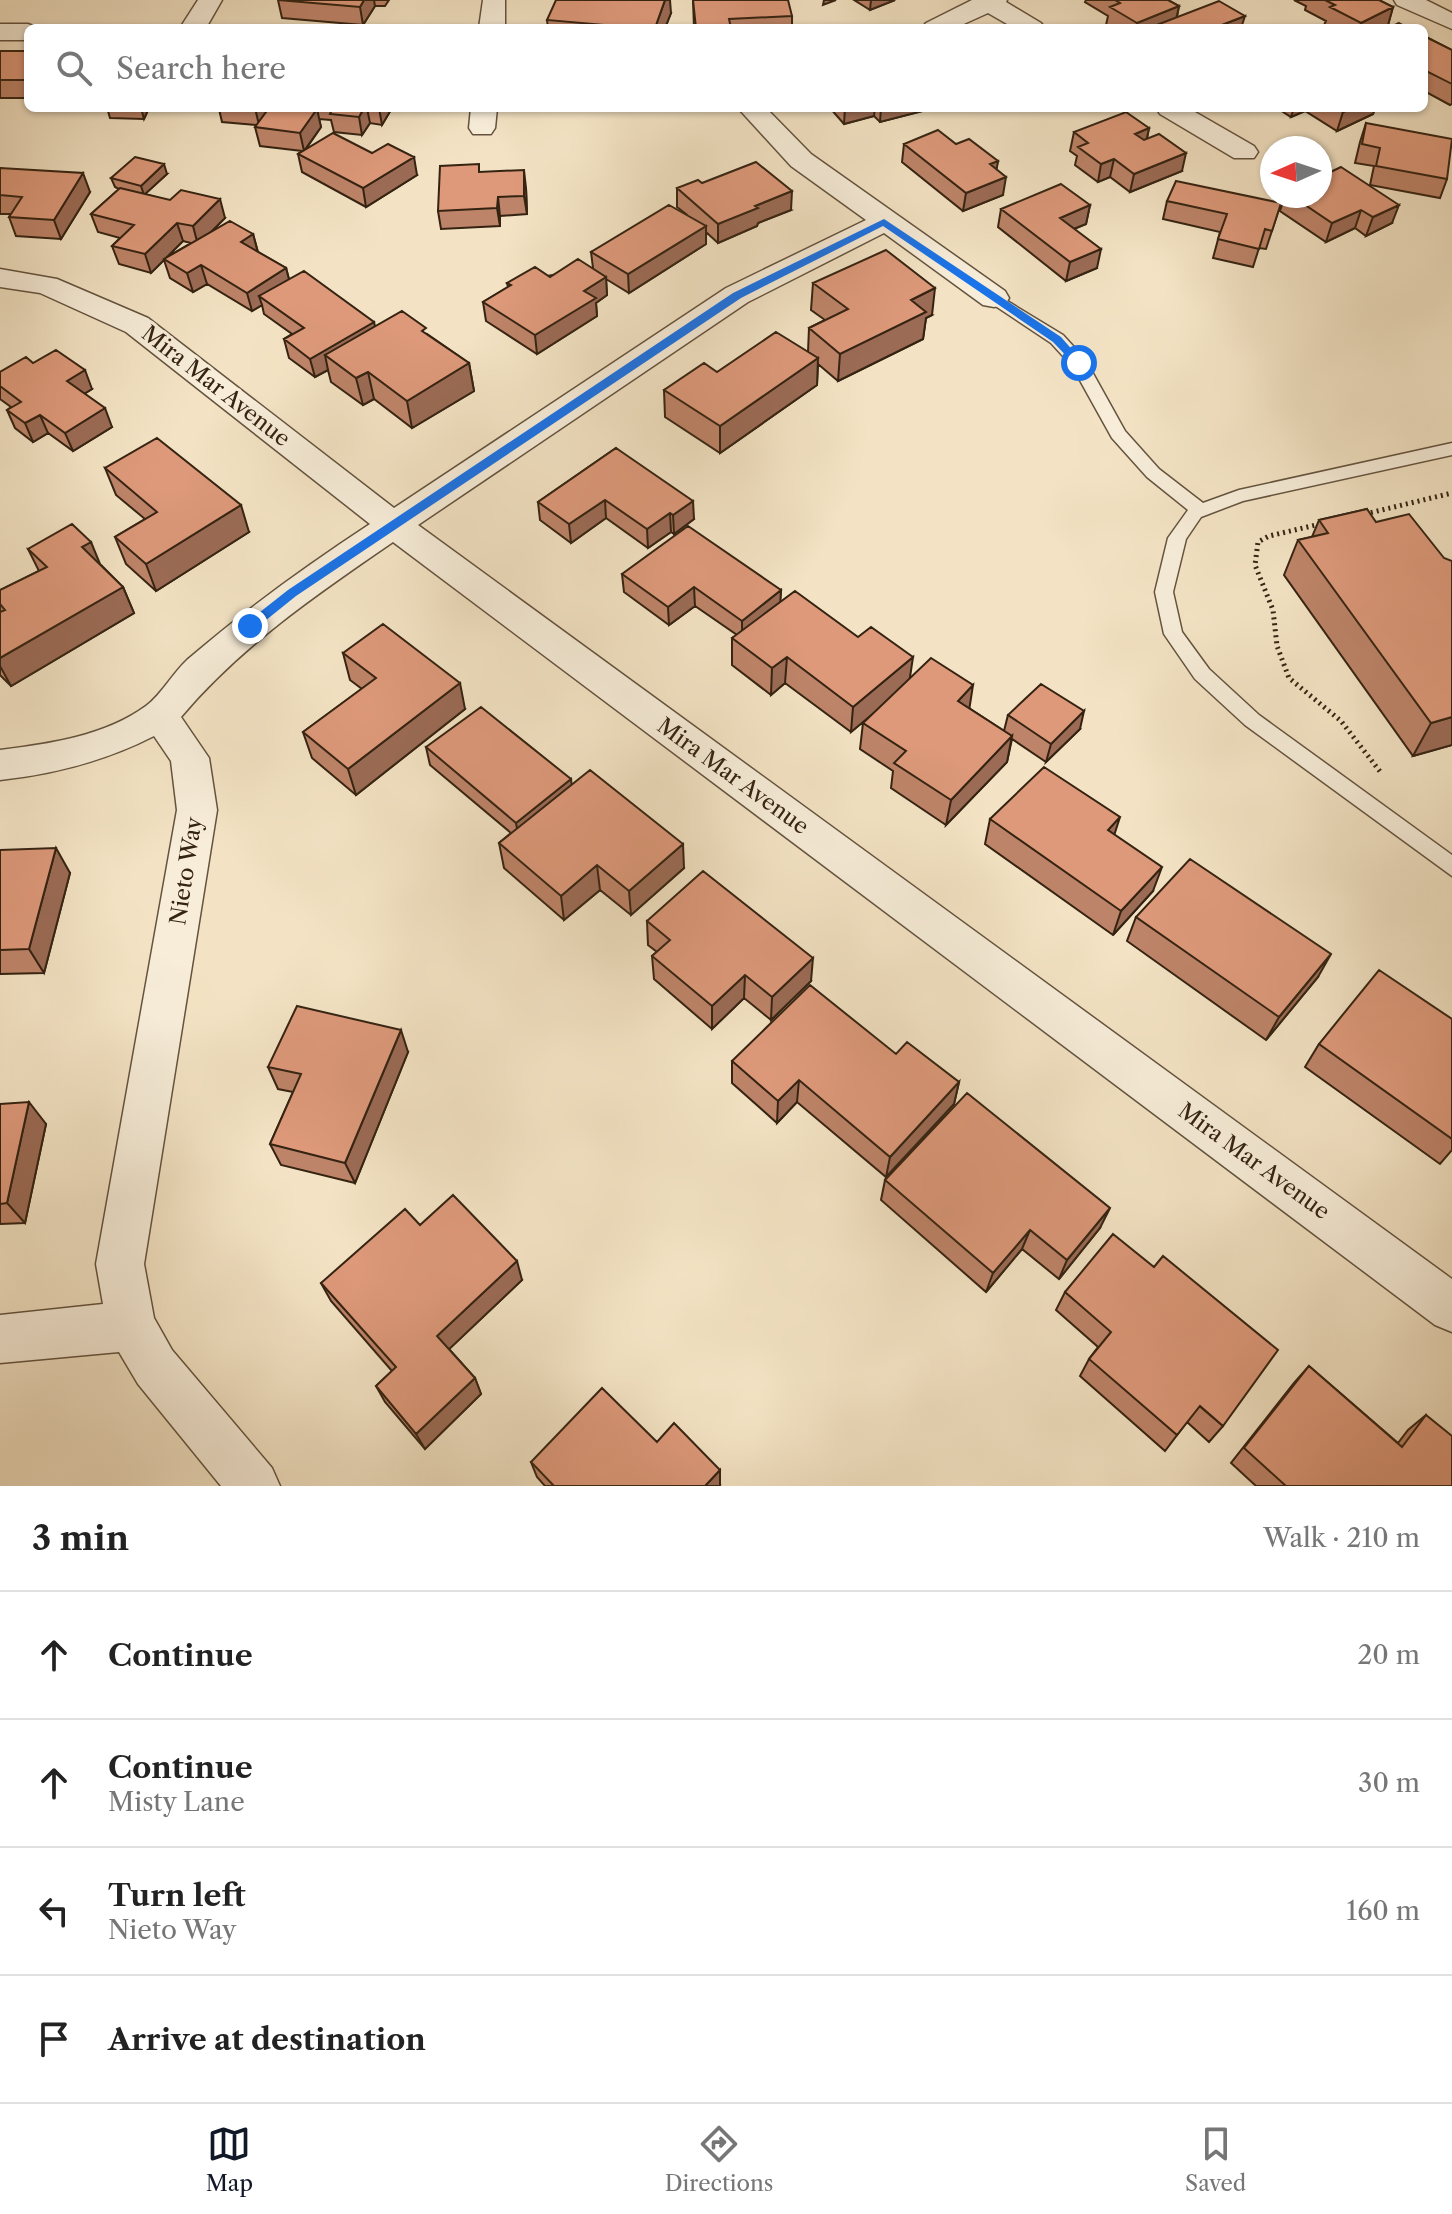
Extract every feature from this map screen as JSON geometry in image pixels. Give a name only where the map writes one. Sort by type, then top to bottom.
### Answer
[{"type":"street","points":[[195,24],[210,0]]},
{"type":"street","points":[[1406,0],[1452,22]]},
{"type":"street","points":[[943,24],[989,1],[1026,24]]},
{"type":"street","points":[[492,24],[494,2]]},
{"type":"street","points":[[0,32],[24,32]]},
{"type":"street","points":[[755,112],[801,160],[994,298]]},
{"type":"street","points":[[1176,112],[1244,152]]},
{"type":"street","points":[[0,765],[35,761],[102,745],[160,716],[197,673],[292,593],[396,527],[737,295],[884,222]]},
{"type":"street","name":"Mira Mar Avenue","points":[[0,278],[47,285],[137,325],[396,527],[1452,1308]]},
{"type":"street","name":"Nieto Way","points":[[160,716],[190,758],[197,810],[120,1264],[131,1326],[155,1367],[254,1486]]},
{"type":"street","points":[[0,1339],[131,1326]]},
{"type":"lane","points":[[994,298],[1057,339],[1079,363],[1118,434],[1153,473],[1201,511]]},
{"type":"lane","points":[[1452,438],[1444,451],[1239,496],[1195,513],[1177,538],[1164,592],[1173,634],[1202,674],[1252,720],[1402,827],[1452,867]]},
{"type":"path","points":[[1360,515],[1452,493]]},
{"type":"path","points":[[1330,522],[1269,536],[1258,542],[1255,565],[1273,610],[1277,646],[1289,678],[1341,721],[1386,779]]},
{"type":"building","points":[[278,0],[364,0],[360,7]]},
{"type":"building","points":[[556,0],[665,0],[656,24],[547,20]]},
{"type":"building","points":[[693,0],[788,0],[792,16],[729,19],[730,24],[696,24]]},
{"type":"building","points":[[1115,0],[1168,0],[1179,6],[1137,23],[1110,7],[1120,3]]},
{"type":"building","points":[[1325,0],[1379,0],[1393,7],[1361,23],[1330,7],[1335,5]]},
{"type":"building","points":[[1219,1],[1245,16],[1224,24],[1159,24]]},
{"type":"building","points":[[1428,38],[1452,50],[1452,84],[1428,72]]},
{"type":"building","points":[[0,51],[24,51],[24,80],[0,80]]},
{"type":"building","points":[[266,112],[315,112],[300,133],[255,127]]},
{"type":"building","points":[[331,112],[362,112],[359,117]]},
{"type":"building","points":[[1126,112],[1149,128],[1135,134],[1144,140],[1159,134],[1186,153],[1134,174],[1114,159],[1101,164],[1078,147],[1088,143],[1074,132]]},
{"type":"building","points":[[1366,123],[1452,139],[1447,179],[1376,166],[1380,148],[1362,144]]},
{"type":"building","points":[[938,130],[956,144],[969,139],[998,161],[990,164],[1006,177],[966,193],[904,144]]},
{"type":"building","points":[[333,133],[372,153],[388,144],[414,157],[363,188],[298,154]]},
{"type":"building","points":[[135,157],[164,164],[141,186],[111,178]]},
{"type":"building","points":[[756,162],[792,191],[718,224],[677,188],[698,180],[702,183]]},
{"type":"building","points":[[479,164],[479,172],[524,170],[524,196],[498,197],[497,208],[438,211],[440,166]]},
{"type":"building","points":[[1341,167],[1399,205],[1373,217],[1361,210],[1332,223],[1310,208],[1332,208],[1332,171]]},
{"type":"building","points":[[0,168],[83,173],[54,220],[9,217],[22,197],[0,195]]},
{"type":"building","points":[[1176,181],[1260,199],[1260,208],[1279,208],[1272,231],[1265,229],[1259,249],[1218,239],[1227,214],[1167,201]]},
{"type":"building","points":[[1061,184],[1090,205],[1060,218],[1101,249],[1070,262],[1001,209]]},
{"type":"building","points":[[120,188],[170,200],[181,190],[220,199],[193,226],[177,223],[145,254],[112,246],[134,225],[91,214]]},
{"type":"building","points":[[669,205],[706,226],[628,274],[591,252]]},
{"type":"building","points":[[230,221],[253,234],[241,242],[286,268],[247,293],[201,265],[187,273],[164,259]]},
{"type":"building","points":[[886,250],[935,288],[911,300],[926,312],[840,354],[809,328],[848,309],[813,283]]},
{"type":"building","points":[[578,259],[606,277],[584,291],[596,298],[535,335],[483,302],[535,267],[550,277]]},
{"type":"building","points":[[304,271],[374,322],[310,359],[284,339],[304,328],[259,296]]},
{"type":"building","points":[[402,311],[426,328],[422,331],[469,363],[407,401],[368,372],[356,378],[325,355]]},
{"type":"building","points":[[776,332],[818,358],[720,426],[664,390],[704,363],[717,372]]},
{"type":"building","points":[[56,350],[85,370],[67,381],[105,408],[65,433],[40,415],[25,423],[7,410],[21,402],[0,386],[0,372],[26,357],[33,363]]},
{"type":"building","points":[[157,438],[241,505],[146,564],[115,537],[157,512],[105,468]]},
{"type":"building","points":[[616,448],[693,501],[647,529],[605,500],[569,524],[538,502]]},
{"type":"building","points":[[1367,509],[1376,522],[1409,514],[1444,558],[1452,561],[1452,717],[1431,723],[1298,540],[1328,533],[1319,520]]},
{"type":"building","points":[[72,524],[91,542],[82,547],[123,587],[0,658],[0,612],[5,610],[0,604],[0,590],[47,567],[28,549]]},
{"type":"building","points":[[688,526],[781,590],[742,621],[694,587],[668,607],[622,574]]},
{"type":"building","points":[[795,591],[858,637],[871,627],[913,657],[853,707],[787,657],[772,668],[732,638]]},
{"type":"building","points":[[383,624],[460,683],[348,769],[303,732],[376,678],[343,653]]},
{"type":"building","points":[[931,658],[973,685],[958,701],[1012,736],[951,800],[894,763],[906,751],[863,723]]},
{"type":"building","points":[[1041,684],[1084,711],[1051,744],[1008,715]]},
{"type":"building","points":[[481,707],[571,779],[516,823],[426,747]]},
{"type":"building","points":[[1044,767],[1120,817],[1108,830],[1162,867],[1121,911],[990,819]]},
{"type":"building","points":[[590,770],[683,844],[629,891],[597,865],[561,896],[499,843]]},
{"type":"building","points":[[56,848],[29,949],[0,950],[0,850]]},
{"type":"building","points":[[1190,859],[1331,954],[1279,1017],[1136,917]]},
{"type":"building","points":[[703,871],[813,958],[772,997],[745,975],[712,1006],[652,956],[670,940],[647,921]]},
{"type":"building","points":[[1379,970],[1452,1019],[1452,1139],[1319,1044]]},
{"type":"building","points":[[810,985],[896,1054],[907,1042],[959,1082],[890,1157],[799,1080],[778,1101],[732,1061]]},
{"type":"building","points":[[297,1006],[401,1030],[345,1163],[270,1144],[301,1074],[268,1067]]},
{"type":"building","points":[[967,1093],[1110,1208],[1067,1260],[1030,1230],[993,1273],[885,1180]]},
{"type":"building","points":[[29,1102],[7,1203],[0,1204],[0,1104]]},
{"type":"building","points":[[453,1195],[517,1261],[437,1336],[475,1378],[416,1434],[376,1386],[396,1367],[321,1283],[405,1209],[420,1225]]},
{"type":"building","points":[[1113,1234],[1154,1267],[1163,1256],[1278,1350],[1223,1426],[1200,1406],[1177,1435],[1089,1359],[1111,1332],[1065,1292]]},
{"type":"building","points":[[1309,1366],[1402,1447],[1426,1415],[1452,1436],[1452,1486],[1286,1486],[1244,1448]]},
{"type":"building","points":[[602,1388],[657,1442],[674,1423],[720,1470],[705,1486],[554,1486],[531,1462]]},
{"type":"route","points":[[250,626],[292,593],[396,527],[737,295],[884,222],[1057,339],[1079,363]]}]
